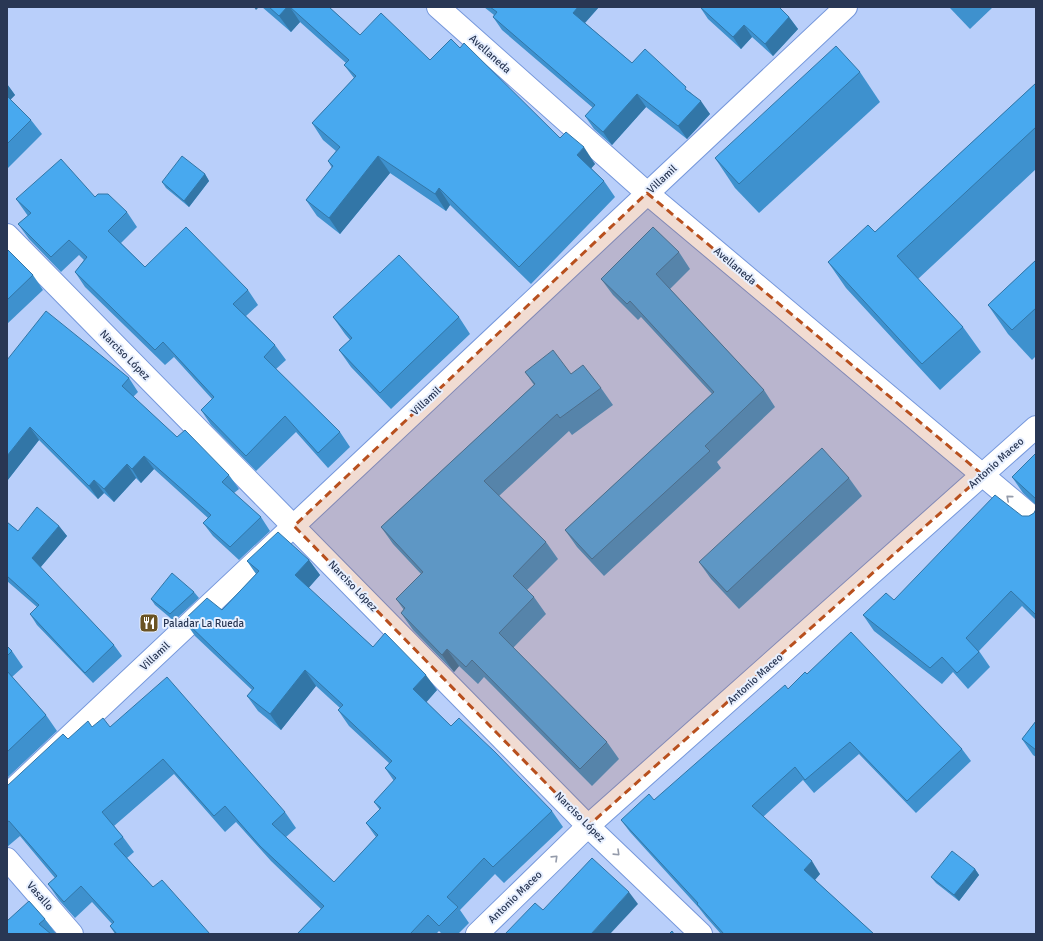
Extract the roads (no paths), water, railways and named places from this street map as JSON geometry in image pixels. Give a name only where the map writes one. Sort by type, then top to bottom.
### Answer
[{"type":"street","name":"Avellaneda","points":[[438,7],[647,193],[1036,520]]},
{"type":"street","name":"Villamil","points":[[7,795],[846,7]]},
{"type":"street","name":"Narciso López","points":[[7,235],[588,826],[701,934]]},
{"type":"street","name":"Antonio Maceo","points":[[477,934],[588,826],[1036,427]]},
{"type":"street","name":"Vasallo","points":[[7,859],[72,934]]},
{"type":"place","name":"Paladar La Rueda","points":[[149,623]]}]
